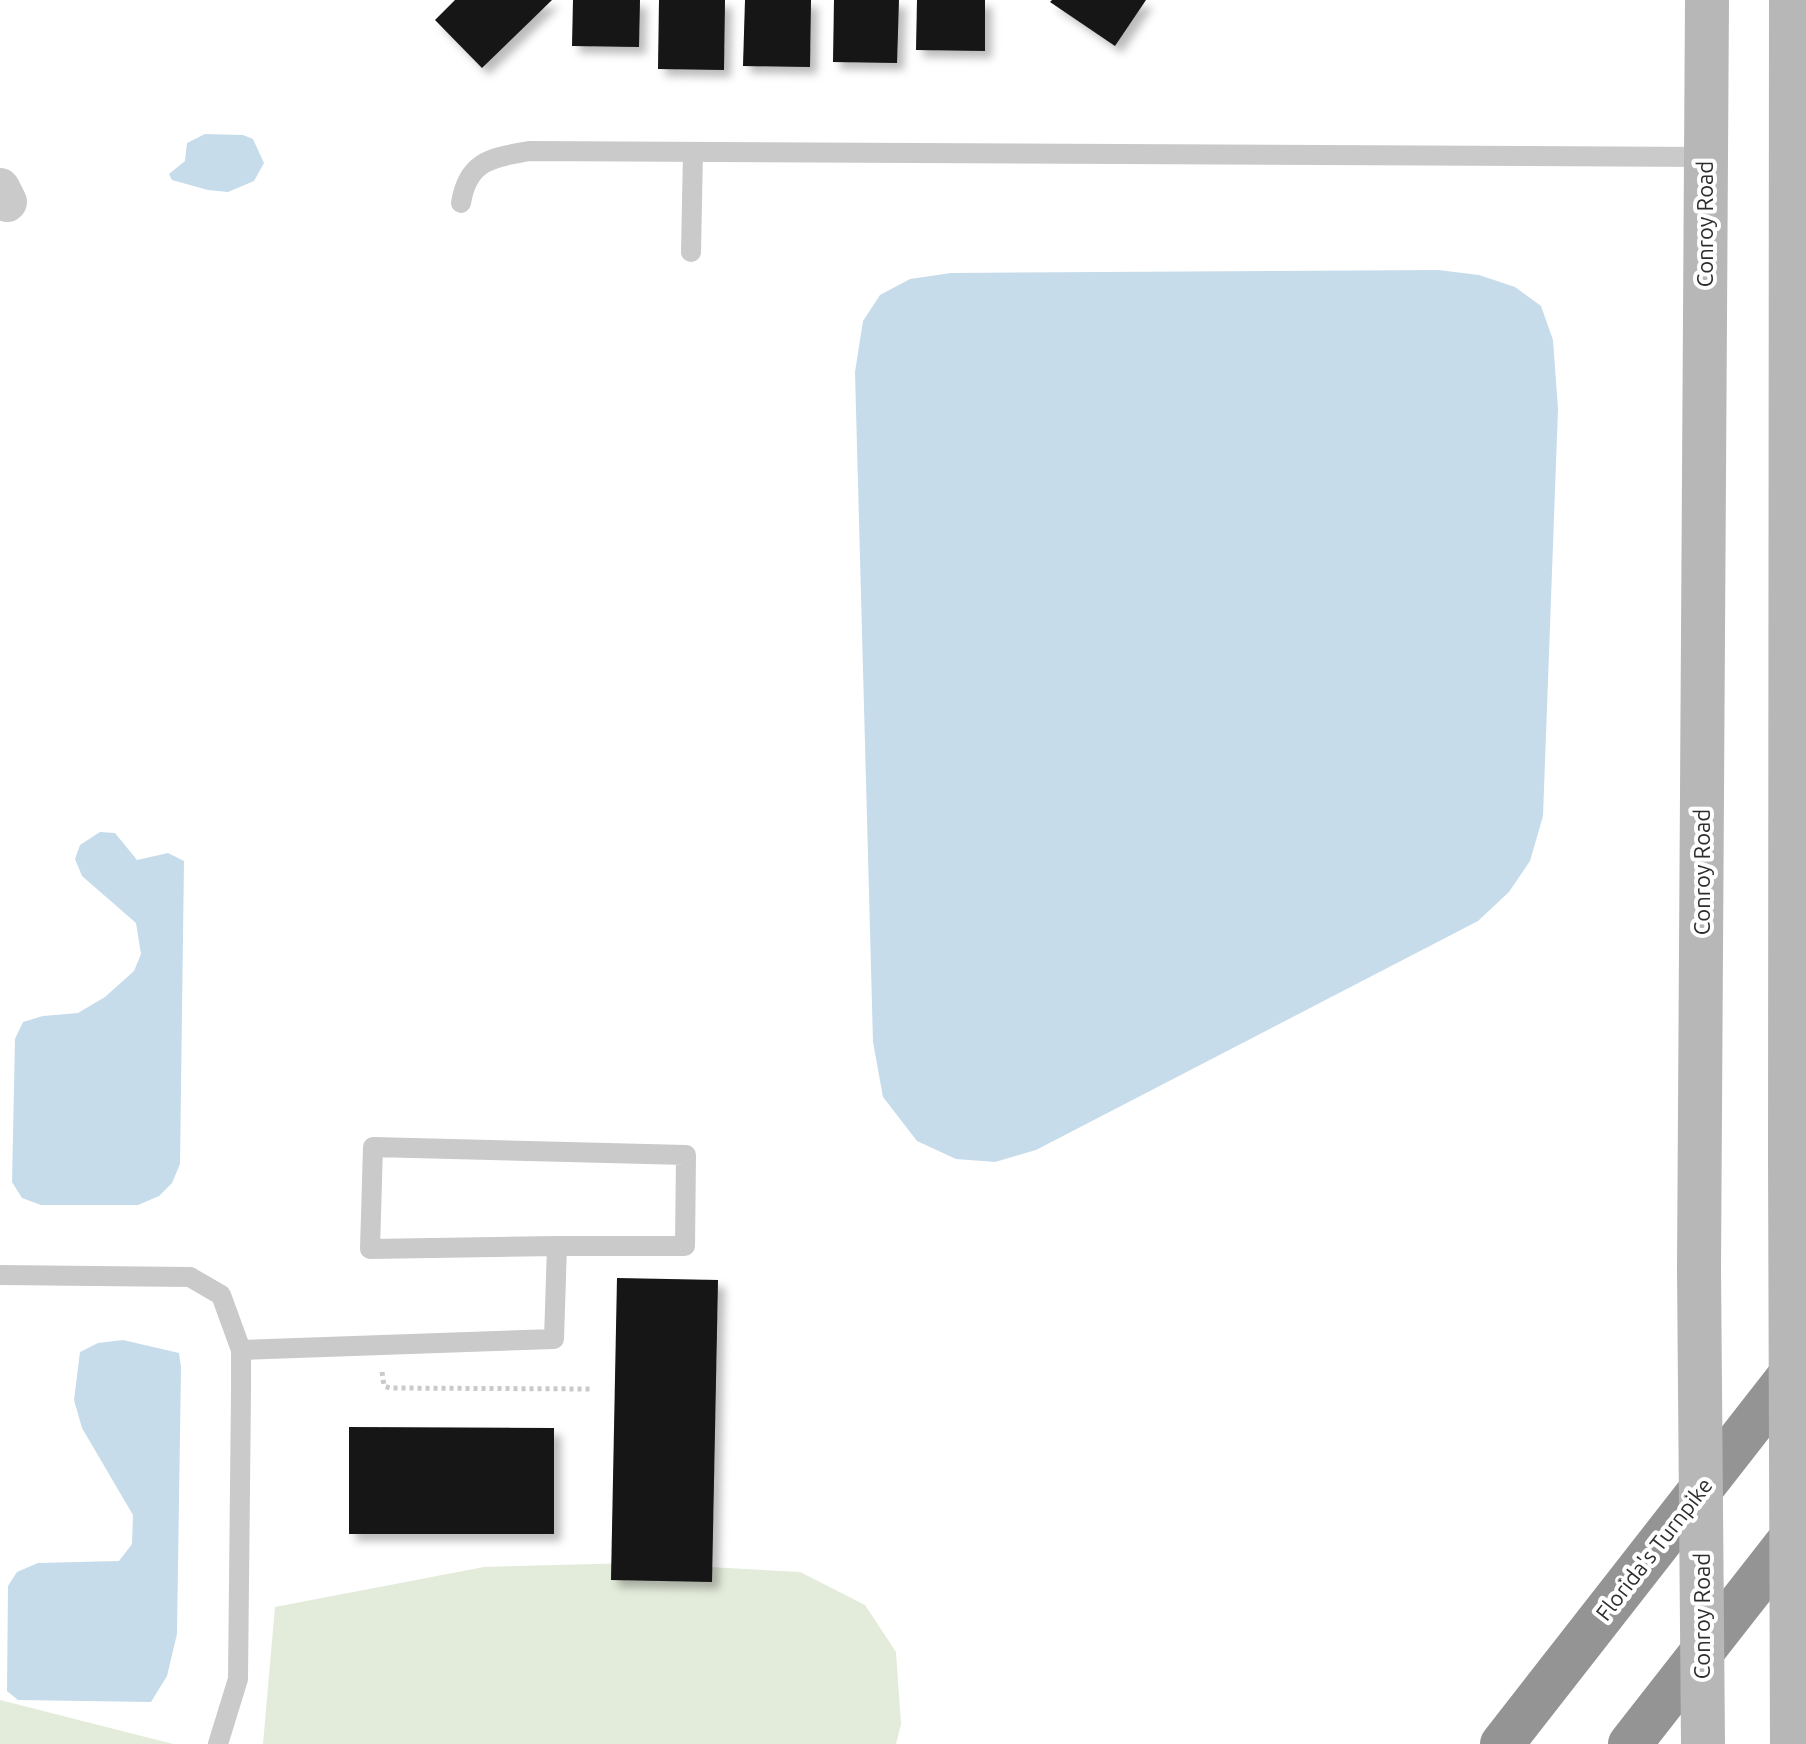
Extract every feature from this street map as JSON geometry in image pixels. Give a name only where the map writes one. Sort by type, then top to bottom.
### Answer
[{"type":"highway","name":"Florida's Turnpike","points":[[1502,1744],[1806,1354]]},
{"type":"highway","points":[[1630,1744],[1806,1519]]},
{"type":"main road","name":"Conroy Road","points":[[1703,1744],[1699,1269],[1707,0]]},
{"type":"main road","points":[[1791,0],[1792,1744]]},
{"type":"lane","points":[[461,203],[464,188],[474,171],[493,158],[529,151],[1706,157]]},
{"type":"lane","points":[[691,252],[693,152]]},
{"type":"lane","points":[[373,1147],[686,1155],[685,1246],[557,1246],[370,1249],[373,1147]]},
{"type":"lane","points":[[241,1350],[554,1339],[557,1246]]},
{"type":"lane","points":[[0,1275],[190,1277],[221,1295],[241,1350],[238,1679],[218,1744]]},
{"type":"path","points":[[374,1364],[382,1371],[384,1386],[390,1388],[591,1389]]},
{"type":"green space","points":[[635,1563],[800,1572],[865,1605],[896,1652],[901,1724],[896,1744],[263,1744],[275,1607],[484,1567]]},
{"type":"green space","points":[[0,1700],[173,1744],[0,1744]]},
{"type":"water","points":[[205,134],[243,135],[253,139],[264,163],[254,181],[228,192],[172,180],[169,174],[185,161],[187,143]]},
{"type":"water","points":[[1438,270],[1479,275],[1515,287],[1541,306],[1553,340],[1558,409],[1543,816],[1530,861],[1509,892],[1478,921],[1036,1150],[995,1162],[956,1159],[917,1141],[883,1097],[873,1042],[855,372],[863,321],[880,295],[910,279],[951,273]]},
{"type":"water","points":[[100,832],[115,833],[137,860],[168,853],[184,861],[180,1164],[172,1183],[159,1196],[138,1205],[41,1205],[22,1198],[12,1182],[15,1039],[23,1022],[43,1016],[78,1013],[105,997],[134,971],[141,954],[136,923],[82,876],[75,859],[80,845]]},
{"type":"water","points":[[123,1340],[179,1353],[181,1367],[177,1634],[167,1676],[151,1702],[18,1700],[7,1691],[8,1586],[17,1572],[38,1563],[119,1561],[132,1544],[133,1515],[82,1428],[74,1400],[80,1352],[98,1343]]},
{"type":"building","points":[[455,0],[552,0],[482,68],[435,20]]},
{"type":"building","points":[[573,0],[640,0],[639,47],[572,46]]},
{"type":"building","points":[[659,0],[725,0],[724,70],[658,69]]},
{"type":"building","points":[[745,0],[811,0],[810,67],[743,66]]},
{"type":"building","points":[[834,0],[899,0],[897,63],[833,62]]},
{"type":"building","points":[[917,0],[985,0],[985,51],[916,50]]},
{"type":"building","points":[[1146,0],[1115,46],[1050,2]]},
{"type":"building","points":[[617,1278],[718,1280],[712,1582],[611,1580]]},
{"type":"building","points":[[349,1427],[554,1428],[554,1534],[349,1534]]}]
